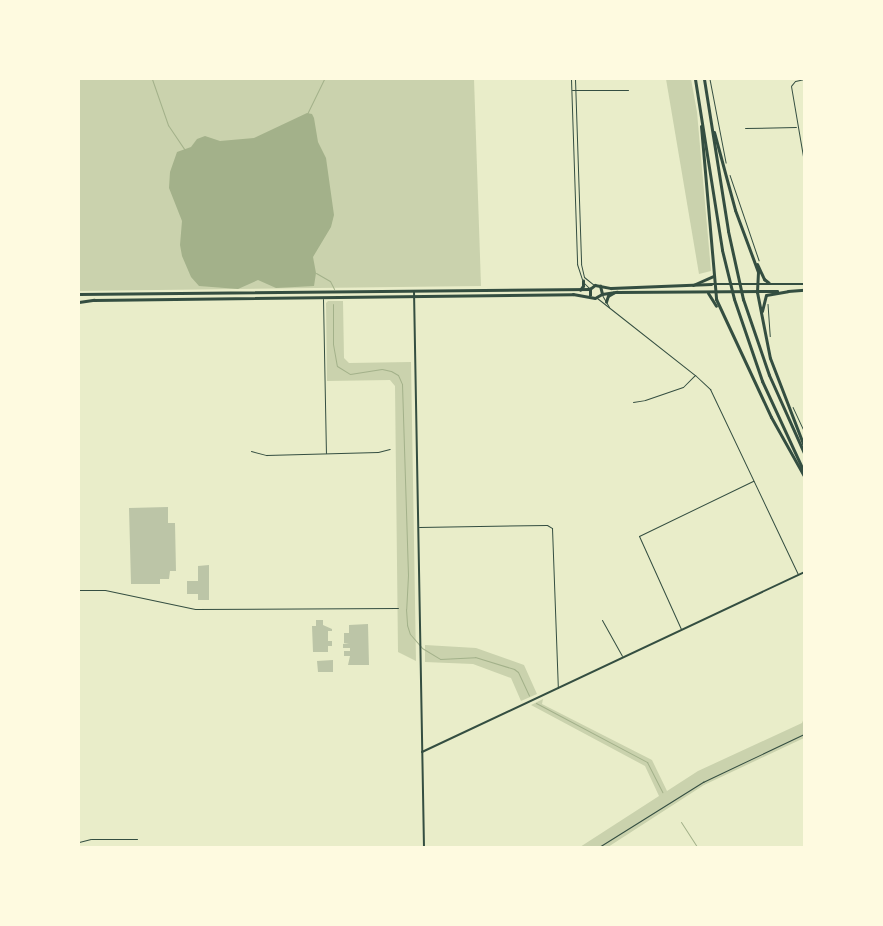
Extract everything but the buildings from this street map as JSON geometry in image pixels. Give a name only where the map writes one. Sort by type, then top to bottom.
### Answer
[{"type":"highway","points":[[695,79],[734,299],[762,381],[804,472]]},
{"type":"highway","points":[[704,79],[737,274],[743,299],[769,375],[804,452]]},
{"type":"highway","points":[[700,105],[715,293],[722,314]]},
{"type":"highway","points":[[710,119],[735,210],[758,272],[757,292],[772,365],[804,446]]},
{"type":"highway","points":[[746,240],[763,277],[770,283]]},
{"type":"highway","points":[[693,284],[714,275]]},
{"type":"highway","points":[[762,316],[764,297],[788,291]]},
{"type":"highway","points":[[708,293],[722,314],[744,355],[771,417],[804,476]]},
{"type":"main road","points":[[579,290],[583,287],[583,281]]},
{"type":"main road","points":[[79,294],[579,290],[590,289],[595,285],[611,288],[693,284],[804,284]]},
{"type":"main road","points":[[600,286],[602,295]]},
{"type":"main road","points":[[590,289],[591,296]]},
{"type":"main road","points":[[79,302],[94,300],[573,294],[597,298],[617,292],[715,293],[804,290]]},
{"type":"main road","points":[[606,302],[608,296],[617,292]]},
{"type":"main road","points":[[323,293],[323,298]]},
{"type":"street","points":[[571,79],[578,269],[583,281],[590,289]]},
{"type":"street","points":[[575,79],[582,271],[589,283],[595,285]]},
{"type":"street","points":[[804,79],[795,81],[791,86],[804,162]]},
{"type":"street","points":[[572,90],[628,90]]},
{"type":"street","points":[[745,128],[784,129],[797,126]]},
{"type":"street","points":[[414,291],[424,847]]},
{"type":"street","points":[[602,295],[610,309]]},
{"type":"street","points":[[323,298],[326,453]]},
{"type":"street","points":[[597,298],[695,375],[715,399],[798,575]]},
{"type":"street","points":[[632,402],[645,400],[683,387],[695,375]]},
{"type":"street","points":[[252,451],[266,455],[378,452],[390,449]]},
{"type":"street","points":[[681,630],[639,538],[642,534],[754,481]]},
{"type":"street","points":[[418,527],[547,525],[552,528],[558,688]]},
{"type":"street","points":[[422,752],[804,572]]},
{"type":"street","points":[[79,590],[105,590],[195,609],[398,608]]},
{"type":"street","points":[[602,620],[623,657]]},
{"type":"street","points":[[79,842],[91,839],[137,839]]},
{"type":"path","points":[[710,79],[727,164]]},
{"type":"path","points":[[728,170],[760,264]]},
{"type":"path","points":[[766,300],[769,306],[770,342]]},
{"type":"path","points":[[790,401],[804,431]]},
{"type":"path","points":[[599,847],[703,782],[804,734]]},
{"type":"shaded area","points":[[79,79],[474,79],[481,286],[79,291]]},
{"type":"shaded area","points":[[666,79],[691,79],[697,112],[711,271],[699,274]]},
{"type":"shaded area","points":[[307,113],[312,114],[314,118],[318,142],[326,158],[334,215],[331,227],[313,257],[316,273],[314,286],[276,288],[258,280],[238,289],[199,286],[191,277],[182,256],[180,245],[182,221],[169,188],[170,172],[177,152],[191,147],[197,139],[205,136],[220,141],[254,138]]},
{"type":"shaded area","points":[[328,301],[343,301],[344,358],[349,363],[411,362],[416,661],[398,652],[395,386],[390,380],[327,381],[326,303]]},
{"type":"shaded area","points":[[425,645],[476,648],[524,665],[537,694],[521,701],[511,678],[473,664],[425,662]]},
{"type":"shaded area","points":[[543,699],[542,704],[652,760],[667,791],[698,771],[802,723],[804,718],[804,738],[704,785],[608,847],[580,847],[659,796],[645,766],[531,705]]},
{"type":"waterway","points":[[152,79],[168,125],[185,150]]},
{"type":"waterway","points":[[307,114],[324,79]]},
{"type":"waterway","points":[[316,273],[330,281],[334,289]]},
{"type":"waterway","points":[[333,304],[333,344],[337,366],[350,374],[382,369],[391,371],[398,375],[402,384],[408,575],[406,609],[407,625],[410,634],[422,648],[440,659],[475,657],[514,669],[518,672],[529,696]]},
{"type":"waterway","points":[[536,703],[647,762],[662,792]]},
{"type":"waterway","points":[[681,822],[697,847]]}]
